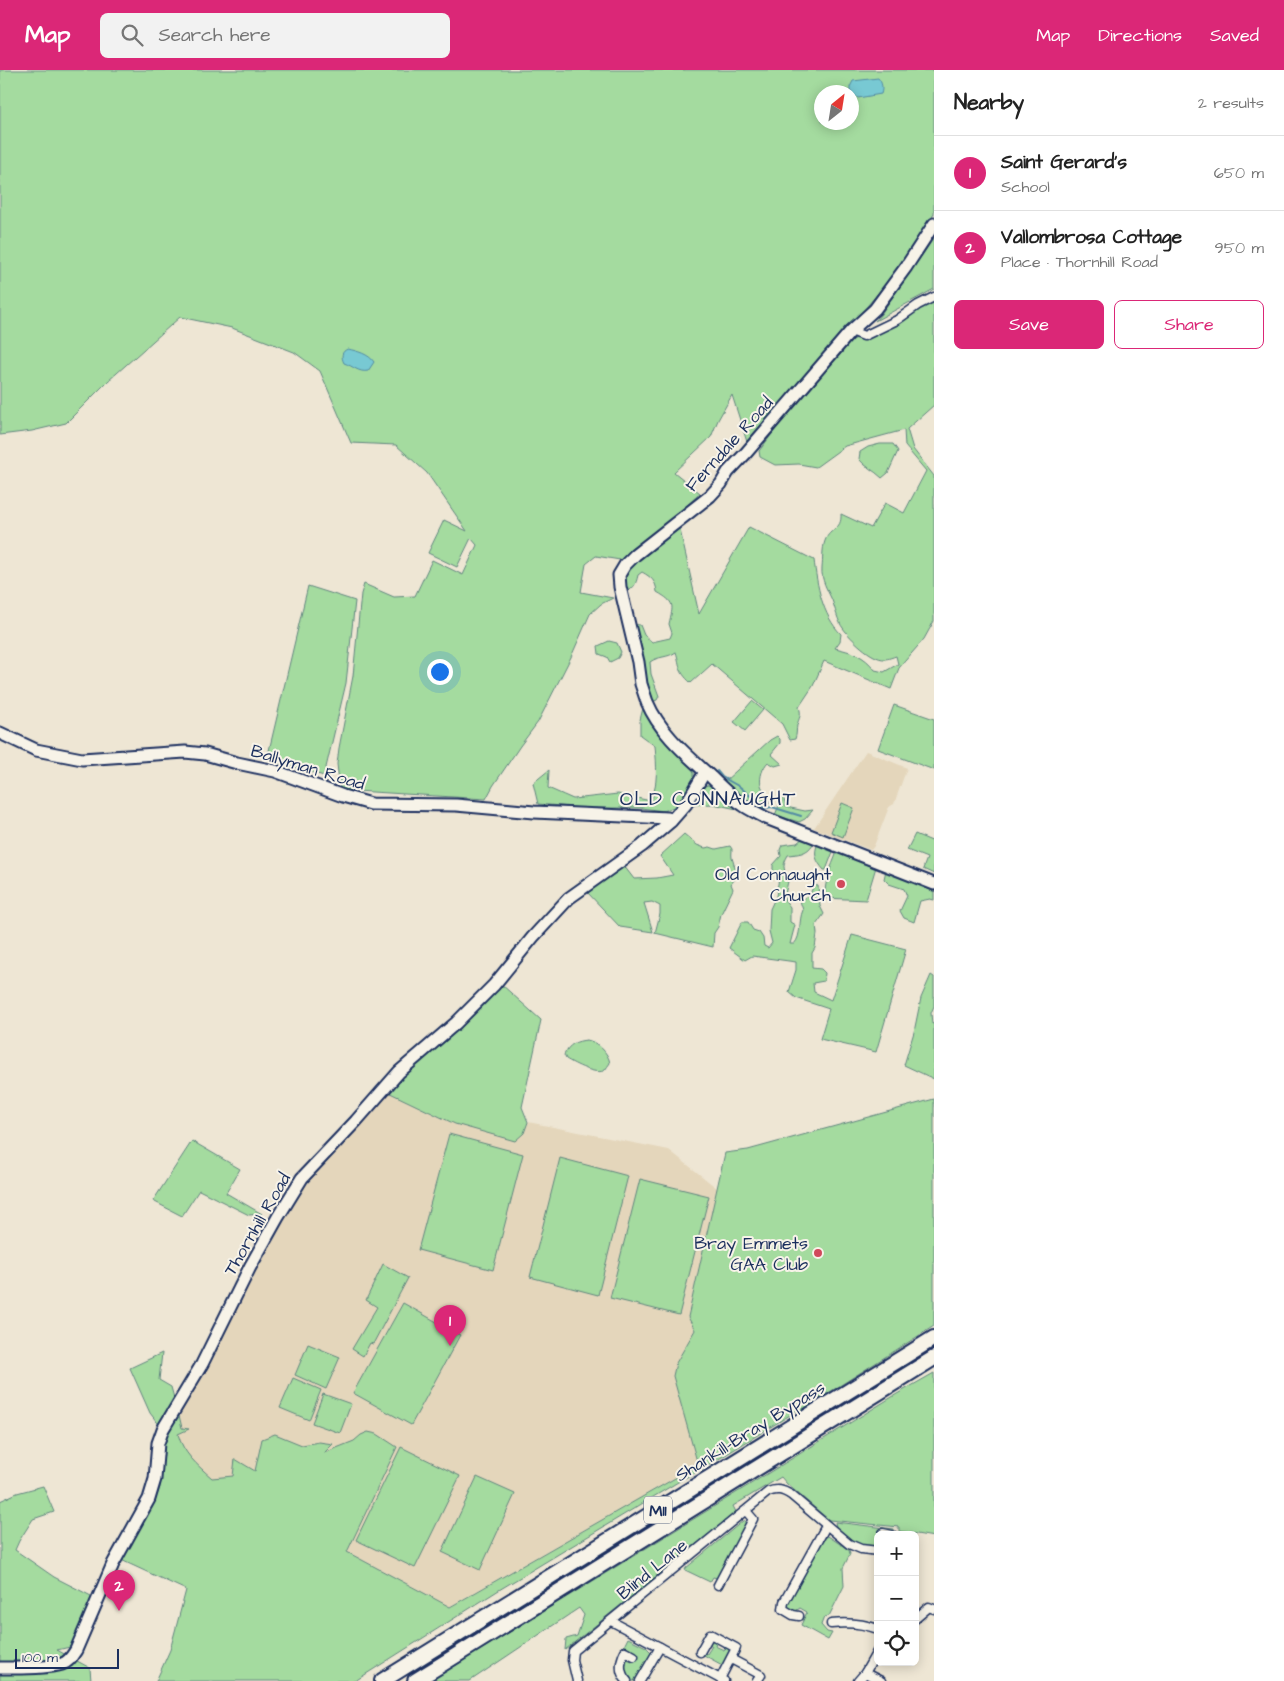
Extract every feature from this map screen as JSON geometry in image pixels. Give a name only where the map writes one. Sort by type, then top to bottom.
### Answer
[{"type":"highway","name":"Shankill-Bray Bypass","points":[[382,1681],[934,1338]]},
{"type":"highway","name":"Shankill-Bray Bypass","points":[[415,1681],[934,1358]]},
{"type":"street","name":"Ferndale Road","points":[[934,224],[906,267],[875,309],[851,331],[728,472],[721,484],[710,496],[635,554],[619,575],[622,600],[646,702],[667,734],[679,748],[743,805],[766,818],[934,884]]},
{"type":"street","points":[[851,331],[864,336],[898,320],[934,296]]},
{"type":"street","name":"Ballyman Road","points":[[0,733],[36,750],[82,760],[185,752],[205,754],[275,771],[342,796],[371,804],[456,805],[534,812],[668,818],[671,821]]},
{"type":"street","name":"Thornhill Road","points":[[0,1668],[40,1667],[62,1664],[70,1659],[76,1650],[113,1564],[149,1499],[155,1479],[158,1443],[163,1429],[198,1371],[250,1267],[302,1178],[356,1121],[382,1089],[456,1023],[494,985],[533,937],[570,898],[642,846],[671,821],[686,804],[705,772]]},
{"type":"street","name":"Blind Lane","points":[[577,1681],[572,1660],[573,1651],[773,1490],[785,1491],[826,1526]]},
{"type":"street","points":[[718,1585],[753,1519],[746,1511]]},
{"type":"street","points":[[799,1616],[792,1615],[783,1609],[784,1602],[826,1526],[854,1546],[874,1551]]},
{"type":"street","points":[[919,1616],[929,1607],[934,1609]]},
{"type":"street","points":[[612,1621],[722,1680],[736,1648],[710,1634],[700,1652]]},
{"type":"street","points":[[830,1624],[843,1622],[859,1623],[874,1628]]},
{"type":"street","points":[[640,1681],[660,1647]]},
{"type":"street","points":[[627,1681],[623,1675],[620,1662],[625,1651],[634,1656]]},
{"type":"street","points":[[858,1681],[874,1657]]},
{"type":"street","points":[[731,1659],[761,1674],[758,1681]]},
{"type":"street","points":[[865,1673],[881,1681]]},
{"type":"shaded area","points":[[866,751],[907,768],[894,804],[889,807],[871,850],[814,828]]},
{"type":"shaded area","points":[[386,1091],[455,1124],[524,1133],[528,1122],[669,1150],[718,1189],[688,1316],[695,1330],[676,1363],[674,1376],[698,1465],[449,1607],[347,1552],[163,1464],[164,1440],[302,1183]]},
{"type":"green space","points":[[0,70],[934,70],[934,214],[895,273],[750,445],[747,442],[732,395],[711,437],[674,472],[700,493],[676,516],[620,560],[596,556],[586,564],[581,592],[613,598],[601,604],[590,614],[571,657],[538,722],[486,799],[340,790],[337,764],[353,676],[361,594],[364,584],[394,597],[415,596],[432,560],[463,575],[477,545],[471,538],[457,567],[428,553],[444,520],[467,531],[427,473],[396,445],[351,443],[320,371],[294,352],[232,328],[180,317],[108,381],[66,423],[32,431],[0,435]]},
{"type":"green space","points":[[934,238],[934,289],[875,321],[881,314]]},
{"type":"green space","points":[[934,302],[934,405],[907,429],[913,449],[934,476],[934,621],[924,639],[899,668],[891,689],[824,661],[813,686],[799,707],[800,714],[796,737],[790,740],[782,724],[712,664],[691,683],[681,671],[676,652],[650,662],[651,674],[659,696],[657,700],[652,702],[642,658],[631,624],[640,625],[644,635],[652,642],[670,638],[672,633],[669,624],[672,605],[657,592],[656,585],[642,572],[638,575],[634,587],[623,593],[623,583],[627,568],[678,521],[699,614],[749,527],[814,560],[825,609],[841,634],[840,641],[835,648],[857,655],[875,670],[884,672],[898,664],[896,656],[886,659],[874,656],[846,632],[841,625],[822,577],[822,568],[825,541],[840,523],[841,514],[871,528],[885,503],[904,513],[926,471],[905,446],[904,430],[845,446],[816,467],[799,464],[775,465],[760,457],[759,451],[801,396],[851,341],[922,303],[929,304]]},
{"type":"green space","points":[[880,444],[893,444],[898,451],[888,473],[882,478],[859,459],[860,452],[868,447]]},
{"type":"green space","points":[[308,586],[355,601],[346,683],[324,776],[267,759]]},
{"type":"green space","points":[[609,641],[617,643],[621,652],[618,658],[610,662],[607,657],[599,654],[598,646]]},
{"type":"green space","points":[[752,701],[763,710],[745,731],[734,722]]},
{"type":"green space","points":[[894,705],[934,719],[934,770],[878,749]]},
{"type":"green space","points":[[643,708],[645,713],[650,716],[694,772],[694,781],[687,794],[676,806],[664,811],[641,808],[583,808],[538,804],[533,783],[549,770],[548,788],[573,799],[618,794],[651,801],[656,781],[656,753],[655,746],[640,735],[640,720]]},
{"type":"green space","points":[[777,736],[780,739],[780,743],[771,754],[782,764],[775,766],[768,762],[763,769],[761,785],[768,797],[769,803],[763,810],[725,781],[770,740]]},
{"type":"green space","points":[[708,785],[712,786],[737,806],[737,809],[713,804],[692,805],[700,790]]},
{"type":"green space","points":[[783,796],[786,807],[805,811],[813,810],[805,819],[799,822],[775,815]]},
{"type":"green space","points":[[842,803],[854,808],[843,837],[831,832]]},
{"type":"green space","points":[[684,834],[697,845],[705,848],[716,849],[730,846],[732,849],[732,858],[737,875],[731,884],[733,889],[714,933],[713,947],[655,933],[660,906],[652,902],[644,903],[653,932],[620,927],[587,892],[624,866],[634,879],[673,875],[660,856]]},
{"type":"green space","points":[[915,834],[934,842],[934,874],[923,869],[927,858],[907,850]]},
{"type":"green space","points":[[803,838],[811,840],[813,844],[805,852],[788,855],[784,866],[789,877],[784,899],[790,907],[790,922],[795,925],[790,944],[794,944],[798,937],[803,910],[800,901],[810,894],[814,885],[818,886],[820,906],[824,914],[816,925],[817,934],[815,948],[812,953],[812,968],[821,969],[825,973],[824,981],[813,983],[814,992],[831,1000],[852,935],[906,949],[876,1052],[820,1039],[829,1009],[796,998],[789,992],[796,970],[796,962],[752,956],[745,960],[729,948],[742,922],[748,922],[753,930],[759,932],[763,938],[764,946],[768,948],[772,943],[769,931],[770,909],[776,896],[779,878],[773,870],[773,865],[781,856],[780,850],[782,845],[797,843]]},
{"type":"green space","points":[[818,843],[834,849],[826,870],[821,867],[816,857]]},
{"type":"green space","points":[[837,852],[876,867],[866,900],[825,898],[827,880]]},
{"type":"green space","points":[[886,870],[934,888],[934,900],[920,901],[914,922],[904,918],[900,911],[907,896],[904,889],[889,884],[884,879]]},
{"type":"green space","points":[[931,975],[934,977],[934,1006],[931,1013],[932,1024],[934,1023],[934,1079],[904,1065],[914,1032],[921,998]]},
{"type":"green space","points":[[501,984],[541,1020],[522,1107],[528,1122],[524,1133],[515,1141],[455,1124],[386,1091],[482,1005]]},
{"type":"green space","points":[[587,1040],[598,1045],[607,1055],[610,1063],[605,1070],[597,1072],[566,1059],[564,1055],[571,1046],[576,1042]]},
{"type":"green space","points":[[934,1099],[934,1326],[803,1409],[792,1412],[701,1470],[499,1590],[355,1681],[156,1681],[170,1650],[186,1590],[119,1559],[155,1501],[160,1487],[164,1440],[178,1411],[182,1428],[189,1429],[178,1434],[183,1447],[212,1478],[233,1476],[235,1459],[255,1471],[262,1439],[275,1434],[302,1445],[319,1442],[333,1444],[324,1453],[354,1441],[368,1432],[377,1434],[397,1447],[347,1552],[450,1607],[698,1465],[673,1376],[676,1363],[695,1330],[688,1317],[725,1153],[748,1150]]},
{"type":"green space","points":[[449,1134],[523,1154],[493,1270],[418,1250]]},
{"type":"green space","points":[[192,1141],[240,1169],[226,1193],[262,1214],[249,1215],[199,1190],[182,1216],[153,1201]]},
{"type":"green space","points":[[560,1158],[628,1176],[598,1295],[530,1277]]},
{"type":"green space","points":[[640,1179],[709,1196],[679,1315],[610,1298]]},
{"type":"green space","points":[[383,1264],[408,1278],[373,1344],[370,1343],[363,1356],[352,1349],[377,1307],[366,1300]]},
{"type":"green space","points":[[403,1303],[460,1335],[411,1425],[353,1393]]},
{"type":"green space","points":[[308,1344],[340,1357],[326,1389],[295,1375]]},
{"type":"green space","points":[[162,1353],[159,1380],[171,1387],[174,1398],[160,1426],[150,1413],[130,1368]]},
{"type":"green space","points":[[934,1373],[934,1537],[919,1534],[919,1531],[899,1531],[899,1527],[829,1520],[781,1477],[733,1506],[736,1512],[565,1650],[566,1639],[577,1636],[584,1615],[579,1608],[470,1681],[430,1681]]},
{"type":"green space","points":[[293,1378],[321,1390],[309,1420],[280,1408]]},
{"type":"green space","points":[[323,1394],[351,1404],[340,1433],[312,1423]]},
{"type":"green space","points":[[401,1447],[460,1476],[415,1568],[356,1540]]},
{"type":"green space","points":[[477,1477],[515,1494],[480,1570],[442,1552]]},
{"type":"green space","points":[[43,1486],[54,1512],[33,1519],[15,1550],[54,1577],[93,1597],[70,1647],[57,1650],[90,1668],[91,1681],[0,1681],[0,1501],[17,1493]]},
{"type":"green space","points":[[744,1520],[746,1524],[744,1531],[717,1578],[713,1577],[710,1582],[685,1570],[686,1568]]},
{"type":"green space","points":[[835,1522],[894,1529],[894,1531],[874,1531],[874,1547],[854,1544],[837,1531]]},
{"type":"green space","points":[[828,1536],[849,1550],[850,1554],[843,1568],[844,1586],[829,1616],[824,1617],[821,1625],[827,1632],[832,1633],[828,1640],[801,1625],[807,1612],[800,1608],[794,1612],[786,1607],[822,1539]]},
{"type":"green space","points":[[628,1638],[646,1647],[651,1652],[637,1681],[630,1681],[625,1676],[623,1660],[632,1661],[637,1653],[624,1646]]},
{"type":"green space","points":[[710,1640],[717,1641],[715,1646],[724,1650],[726,1647],[730,1650],[724,1666],[702,1654],[707,1654],[712,1646],[708,1643]]},
{"type":"water","points":[[878,78],[882,85],[881,94],[859,98],[859,85],[851,85],[853,81]]},
{"type":"water","points":[[348,349],[362,353],[372,359],[374,362],[368,371],[359,370],[344,363],[342,354]]},
{"type":"waterway","points":[[717,771],[722,777],[740,787],[762,806],[766,808],[772,807],[801,816]]},
{"type":"place","name":"Old Connaught Church","points":[[841,884]]},
{"type":"place","name":"Bray Emmets GAA Club","points":[[818,1253]]},
{"type":"place","name":"Saint Gerard's","points":[[450,1346]]},
{"type":"place","name":"Vallombrosa Cottage","points":[[119,1611]]},
{"type":"district","name":"OLD CONNAUGHT","points":[[708,798]]}]
